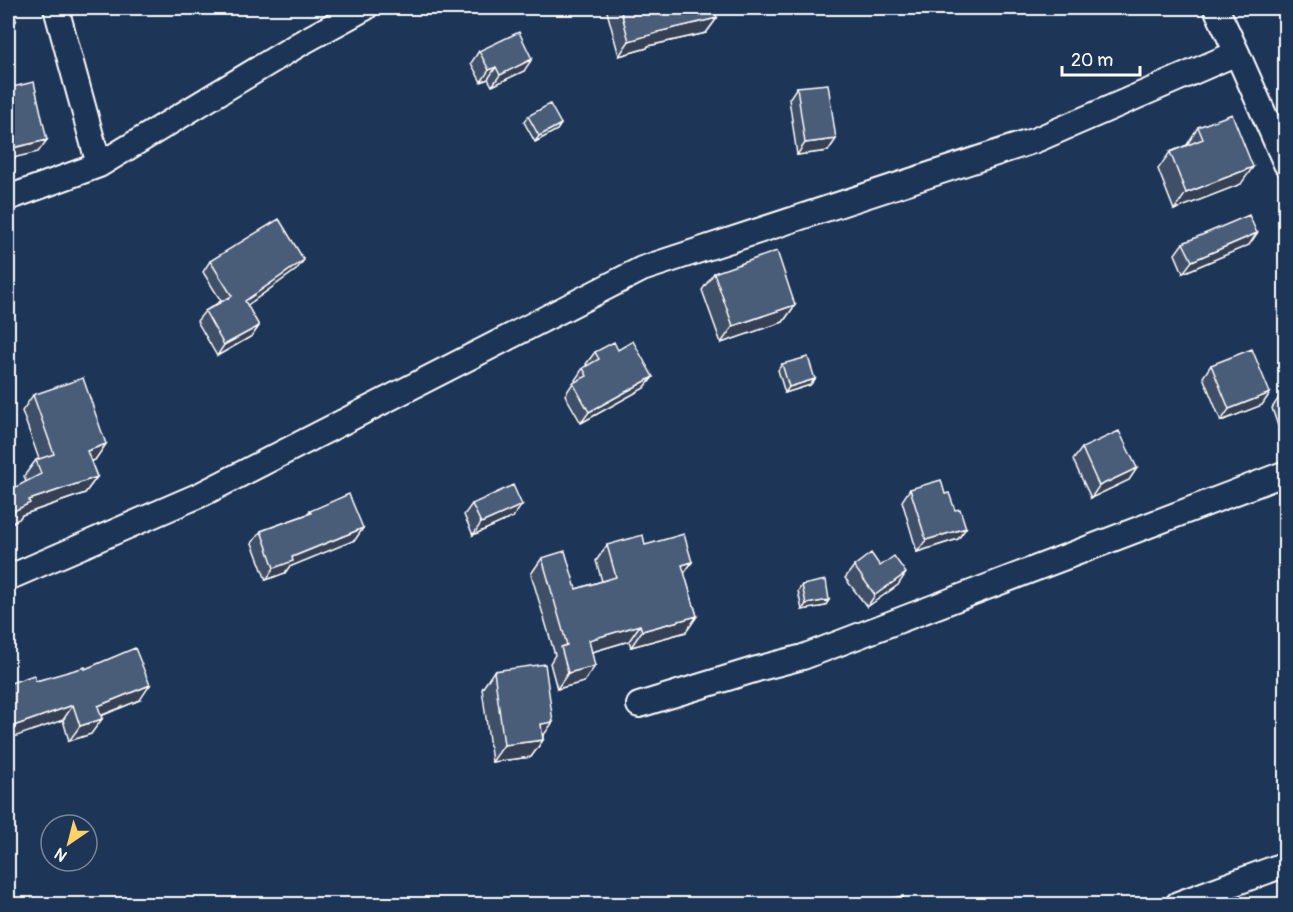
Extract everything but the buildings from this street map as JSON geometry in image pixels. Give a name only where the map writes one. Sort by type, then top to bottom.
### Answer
[{"type":"street","points":[[56,8],[99,165]]},
{"type":"street","points":[[8,198],[99,165],[301,43],[365,8]]},
{"type":"street","points":[[1216,8],[1286,164]]},
{"type":"street","points":[[8,578],[202,494],[642,269],[1036,140],[1238,53]]},
{"type":"street","points":[[639,705],[803,657],[1286,474]]},
{"type":"street","points":[[1178,904],[1286,864]]}]
